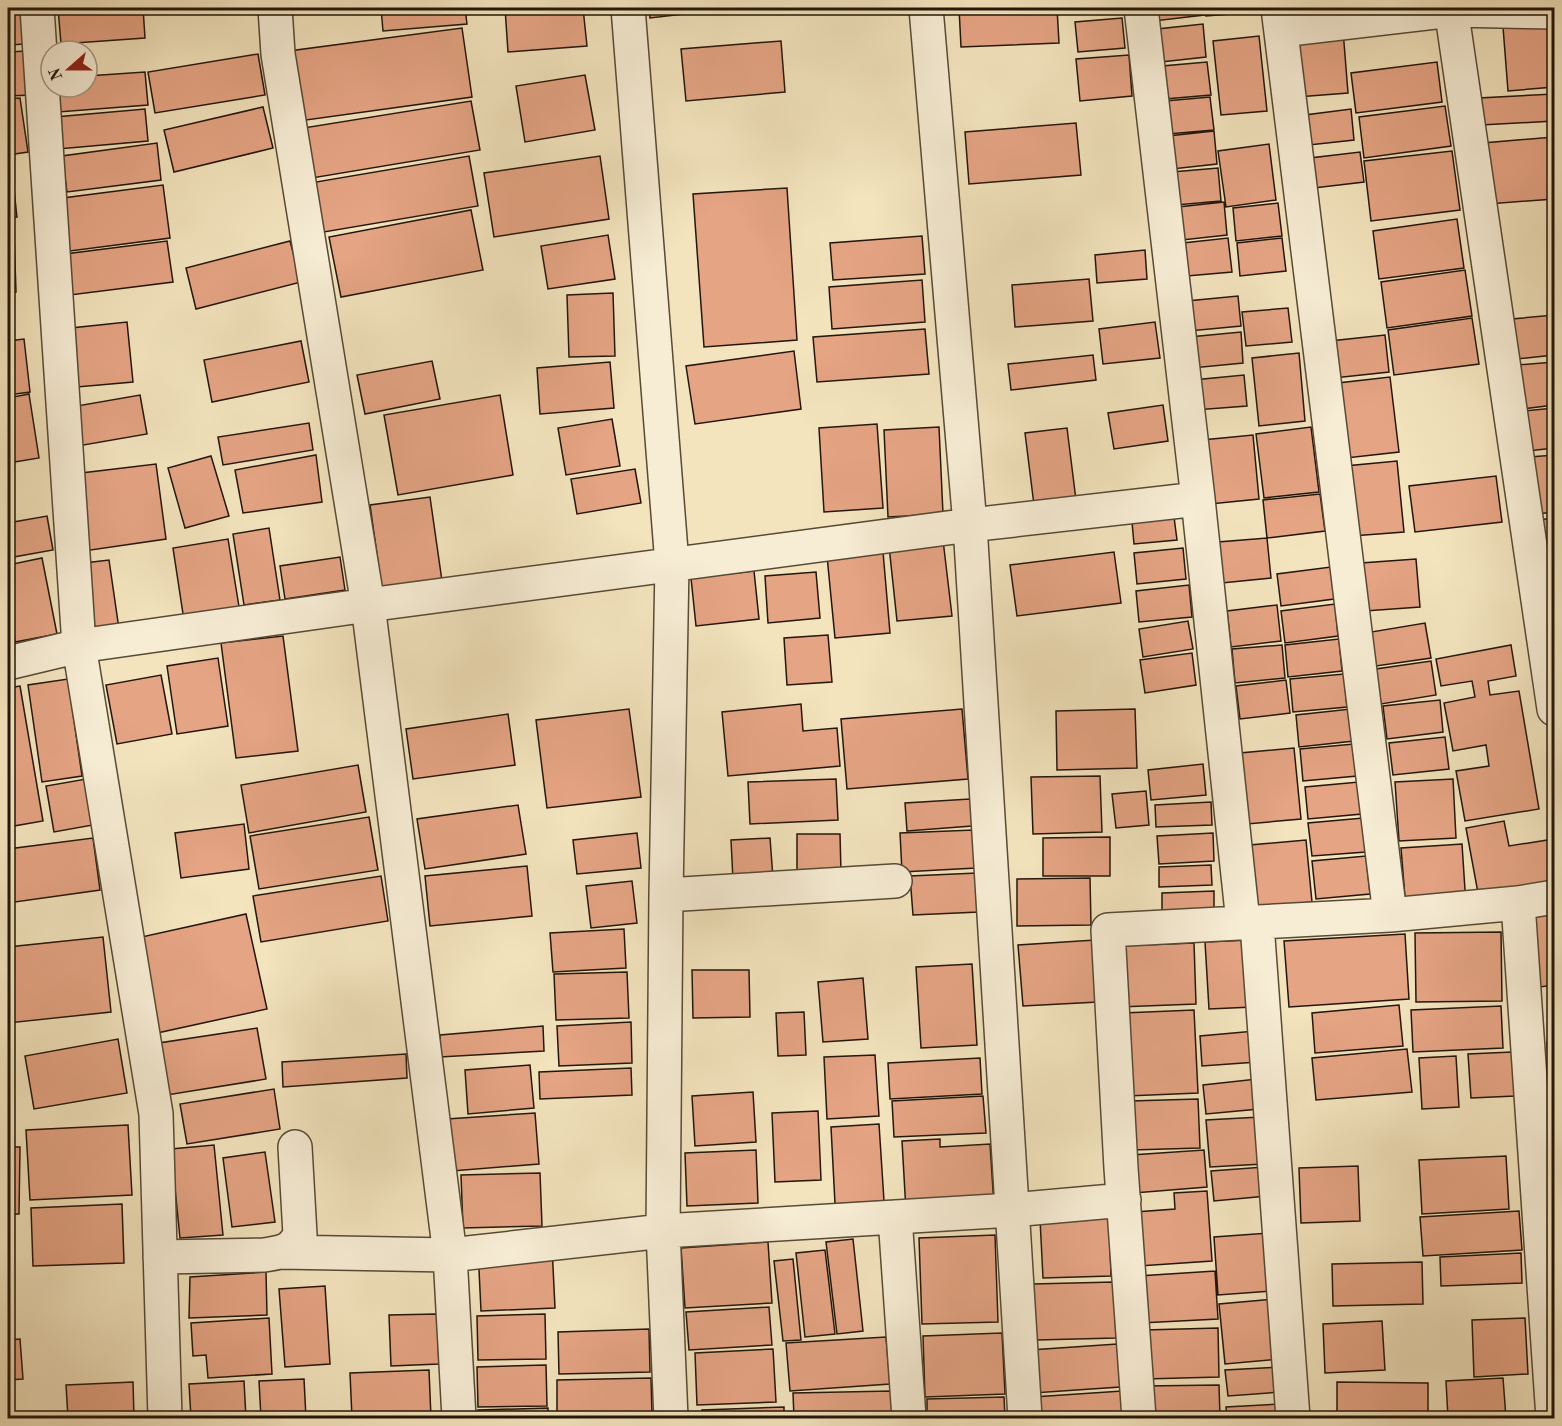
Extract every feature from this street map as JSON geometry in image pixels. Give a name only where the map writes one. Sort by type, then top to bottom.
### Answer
[{"type":"street","points":[[37,8],[79,646],[156,1114],[165,1419]]},
{"type":"street","points":[[275,8],[280,66],[368,605],[450,1255],[459,1419]]},
{"type":"street","points":[[628,8],[672,564],[663,1231],[671,1419]]},
{"type":"street","points":[[926,8],[970,525],[1025,1419]]},
{"type":"street","points":[[1141,8],[1250,923],[1293,1419]]},
{"type":"street","points":[[1390,915],[1280,19],[1452,9],[1554,12]]},
{"type":"street","points":[[1452,9],[1554,709]]},
{"type":"street","points":[[8,663],[79,646],[368,605],[970,525],[1198,499]]},
{"type":"street","points":[[666,895],[895,881]]},
{"type":"street","points":[[1139,1419],[1108,930],[1390,915],[1518,903],[1554,897]]},
{"type":"street","points":[[1518,903],[1553,1419]]},
{"type":"street","points":[[160,1257],[264,1255],[293,1248],[300,1235],[295,1147]]},
{"type":"street","points":[[281,1252],[450,1255],[663,1231],[1012,1210],[1124,1200]]},
{"type":"street","points":[[895,1217],[909,1419]]},
{"type":"building","points":[[8,8],[22,8],[25,44],[8,45]]},
{"type":"building","points":[[58,8],[143,8],[145,38],[99,41],[99,39],[61,39]]},
{"type":"building","points":[[381,8],[465,8],[467,24],[383,31]]},
{"type":"building","points":[[505,8],[583,8],[587,46],[508,52]]},
{"type":"building","points":[[649,8],[736,8],[650,18]]},
{"type":"building","points":[[959,8],[1057,8],[1059,43],[961,47]]},
{"type":"building","points":[[1152,8],[1203,8],[1204,15],[1154,21]]},
{"type":"building","points":[[1206,8],[1256,8],[1256,12],[1206,16]]},
{"type":"building","points":[[1122,18],[1125,48],[1078,52],[1075,22]]},
{"type":"building","points":[[1203,24],[1206,57],[1161,62],[1157,29]]},
{"type":"building","points":[[1554,24],[1554,87],[1508,91],[1503,27]]},
{"type":"building","points":[[462,28],[472,97],[299,121],[289,51]]},
{"type":"building","points":[[1343,30],[1348,93],[1297,97],[1292,33]]},
{"type":"building","points":[[1259,36],[1267,111],[1221,115],[1213,41]]},
{"type":"building","points":[[781,41],[785,92],[686,101],[681,49]]},
{"type":"building","points":[[27,51],[31,95],[8,96],[8,52]]},
{"type":"building","points":[[258,54],[265,95],[155,113],[148,72]]},
{"type":"building","points":[[1129,55],[1132,96],[1080,101],[1076,59]]},
{"type":"building","points":[[1207,62],[1211,95],[1165,99],[1162,66]]},
{"type":"building","points":[[1437,62],[1442,102],[1356,113],[1351,73]]},
{"type":"building","points":[[145,72],[148,105],[58,112],[57,99],[99,99],[99,75]]},
{"type":"building","points":[[585,75],[595,130],[525,142],[516,86]]},
{"type":"building","points":[[1554,94],[1554,121],[1481,125],[1479,98]]},
{"type":"building","points":[[1210,97],[1214,130],[1168,134],[1165,101]]},
{"type":"building","points":[[20,98],[28,152],[8,155],[8,99]]},
{"type":"building","points":[[471,101],[480,150],[306,179],[297,129]]},
{"type":"building","points":[[1445,106],[1451,146],[1364,158],[1359,117]]},
{"type":"building","points":[[263,107],[273,148],[174,172],[164,130]]},
{"type":"building","points":[[145,109],[148,141],[58,149],[55,117]]},
{"type":"building","points":[[1351,109],[1354,140],[1309,145],[1305,115]]},
{"type":"building","points":[[1076,123],[1081,175],[969,184],[965,132]]},
{"type":"building","points":[[1214,131],[1217,164],[1172,169],[1168,136]]},
{"type":"building","points":[[1554,137],[1554,199],[1488,204],[1483,143]]},
{"type":"building","points":[[157,143],[161,180],[67,192],[62,156]]},
{"type":"building","points":[[1269,144],[1276,200],[1226,207],[1218,151]]},
{"type":"building","points":[[1452,151],[1460,210],[1371,221],[1364,161]]},
{"type":"building","points":[[1360,152],[1364,182],[1314,188],[1310,158]]},
{"type":"building","points":[[469,156],[478,206],[318,233],[310,183]]},
{"type":"building","points":[[600,156],[609,219],[494,237],[484,173]]},
{"type":"building","points":[[8,162],[11,162],[17,217],[8,218]]},
{"type":"building","points":[[1218,168],[1221,201],[1176,205],[1172,172]]},
{"type":"building","points":[[163,185],[170,238],[70,251],[63,198]]},
{"type":"building","points":[[787,188],[797,340],[704,347],[693,194]]},
{"type":"building","points":[[1224,202],[1227,235],[1182,240],[1178,207]]},
{"type":"building","points":[[1278,203],[1282,236],[1236,241],[1233,208]]},
{"type":"building","points":[[471,210],[483,270],[341,297],[329,237]]},
{"type":"building","points":[[1457,219],[1464,268],[1379,279],[1373,231]]},
{"type":"building","points":[[8,233],[14,233],[16,292],[8,292]]},
{"type":"building","points":[[608,235],[615,279],[548,289],[541,246]]},
{"type":"building","points":[[922,236],[925,274],[833,280],[830,243]]},
{"type":"building","points":[[1228,238],[1232,272],[1187,276],[1183,243]]},
{"type":"building","points":[[1282,238],[1286,271],[1240,276],[1237,243]]},
{"type":"building","points":[[167,241],[173,282],[70,295],[65,254]]},
{"type":"building","points":[[290,241],[301,282],[196,309],[186,268]]},
{"type":"building","points":[[1145,250],[1147,279],[1097,283],[1095,255]]},
{"type":"building","points":[[1465,270],[1472,316],[1387,328],[1381,282]]},
{"type":"building","points":[[1089,279],[1093,321],[1015,327],[1012,285]]},
{"type":"building","points":[[922,280],[925,322],[832,329],[829,287]]},
{"type":"building","points":[[613,293],[615,356],[569,357],[567,295]]},
{"type":"building","points":[[1238,296],[1241,326],[1189,331],[1187,301]]},
{"type":"building","points":[[1288,308],[1292,342],[1246,346],[1242,312]]},
{"type":"building","points":[[1554,315],[1554,355],[1516,359],[1512,319]]},
{"type":"building","points":[[1472,318],[1479,364],[1394,375],[1388,330]]},
{"type":"building","points":[[127,322],[133,382],[77,387],[71,328]]},
{"type":"building","points":[[1155,322],[1160,358],[1103,364],[1099,329]]},
{"type":"building","points":[[925,329],[929,374],[817,382],[813,337]]},
{"type":"building","points":[[1241,332],[1243,363],[1192,368],[1189,337]]},
{"type":"building","points":[[1385,335],[1389,372],[1334,378],[1330,341]]},
{"type":"building","points":[[24,339],[30,392],[8,395],[8,341]]},
{"type":"building","points":[[301,341],[309,382],[212,402],[204,360]]},
{"type":"building","points":[[794,351],[801,409],[695,424],[686,366]]},
{"type":"building","points":[[1299,353],[1305,421],[1259,426],[1252,358]]},
{"type":"building","points":[[1093,355],[1096,380],[1011,390],[1008,364]]},
{"type":"building","points":[[432,361],[440,399],[365,414],[357,375]]},
{"type":"building","points":[[610,362],[614,408],[540,414],[537,368]]},
{"type":"building","points":[[1554,362],[1554,405],[1521,409],[1517,365]]},
{"type":"building","points":[[1244,375],[1247,406],[1195,410],[1193,380]]},
{"type":"building","points":[[1390,377],[1399,452],[1346,458],[1338,383]]},
{"type":"building","points":[[29,394],[39,458],[8,463],[8,398]]},
{"type":"building","points":[[140,395],[147,434],[78,446],[71,407]]},
{"type":"building","points":[[500,395],[513,475],[398,495],[384,415]]},
{"type":"building","points":[[1163,405],[1168,441],[1114,449],[1108,413]]},
{"type":"building","points":[[1554,408],[1554,448],[1528,451],[1524,411]]},
{"type":"building","points":[[612,419],[620,466],[566,475],[558,428]]},
{"type":"building","points":[[309,423],[313,450],[223,465],[218,437]]},
{"type":"building","points":[[877,424],[883,508],[824,512],[819,428]]},
{"type":"building","points":[[939,427],[943,514],[888,517],[884,430]]},
{"type":"building","points":[[1311,427],[1319,492],[1264,498],[1256,434]]},
{"type":"building","points":[[1067,428],[1076,500],[1034,505],[1025,433]]},
{"type":"building","points":[[1253,435],[1259,499],[1210,504],[1202,440]]},
{"type":"building","points":[[316,455],[322,502],[243,513],[235,470]]},
{"type":"building","points":[[1554,455],[1554,512],[1537,514],[1530,457]]},
{"type":"building","points":[[211,456],[229,516],[185,528],[168,468]]},
{"type":"building","points":[[1397,461],[1404,532],[1352,536],[1345,466]]},
{"type":"building","points":[[156,464],[166,539],[84,551],[73,474]]},
{"type":"building","points":[[635,469],[641,503],[577,514],[571,479]]},
{"type":"building","points":[[1496,476],[1502,522],[1415,532],[1409,486]]},
{"type":"building","points":[[1320,494],[1325,531],[1267,538],[1263,500]]},
{"type":"building","points":[[430,497],[442,581],[382,590],[370,505]]},
{"type":"building","points":[[47,516],[53,550],[8,558],[8,523]]},
{"type":"building","points":[[1174,517],[1177,540],[1134,544],[1132,522]]},
{"type":"building","points":[[1554,518],[1554,567],[1543,568],[1538,520]]},
{"type":"building","points":[[269,528],[280,600],[244,605],[233,534]]},
{"type":"building","points":[[1267,538],[1271,578],[1222,583],[1218,542]]},
{"type":"building","points":[[228,539],[241,619],[185,627],[173,548]]},
{"type":"building","points":[[943,540],[952,616],[897,621],[889,546]]},
{"type":"building","points":[[1183,548],[1186,579],[1137,584],[1134,553]]},
{"type":"building","points":[[883,552],[890,633],[835,638],[827,556]]},
{"type":"building","points":[[1114,552],[1121,603],[1017,616],[1010,565]]},
{"type":"building","points":[[340,557],[345,590],[285,599],[280,566]]},
{"type":"building","points":[[42,558],[57,634],[15,642],[8,602],[8,565]]},
{"type":"building","points":[[1416,559],[1420,607],[1365,611],[1361,563]]},
{"type":"building","points":[[109,560],[119,629],[95,634],[84,563]]},
{"type":"building","points":[[1331,567],[1334,599],[1281,606],[1277,574]]},
{"type":"building","points":[[754,571],[759,619],[696,626],[691,578]]},
{"type":"building","points":[[816,572],[820,618],[768,623],[765,576]]},
{"type":"building","points":[[1189,585],[1192,617],[1139,622],[1136,591]]},
{"type":"building","points":[[1335,604],[1338,636],[1285,643],[1281,611]]},
{"type":"building","points":[[1277,605],[1281,641],[1231,647],[1227,611]]},
{"type":"building","points":[[1188,621],[1193,649],[1143,657],[1139,629]]},
{"type":"building","points":[[1425,623],[1431,658],[1376,666],[1371,632]]},
{"type":"building","points":[[828,635],[832,682],[787,685],[784,638]]},
{"type":"building","points":[[283,636],[298,751],[236,758],[221,643]]},
{"type":"building","points":[[1339,639],[1342,671],[1288,677],[1285,645]]},
{"type":"building","points":[[1282,645],[1285,678],[1235,683],[1232,649]]},
{"type":"building","points":[[1511,645],[1516,676],[1488,681],[1490,695],[1519,691],[1539,809],[1465,821],[1456,771],[1489,766],[1486,745],[1453,751],[1444,703],[1475,697],[1472,681],[1441,686],[1436,659]]},
{"type":"building","points":[[1192,653],[1196,685],[1145,693],[1140,660]]},
{"type":"building","points":[[218,658],[228,726],[177,734],[167,666]]},
{"type":"building","points":[[1431,661],[1436,695],[1381,704],[1376,669]]},
{"type":"building","points":[[1344,674],[1347,707],[1293,712],[1290,679]]},
{"type":"building","points":[[161,675],[172,734],[117,744],[106,685]]},
{"type":"building","points":[[68,679],[82,776],[42,782],[28,685]]},
{"type":"building","points":[[1286,680],[1290,713],[1240,719],[1236,686]]},
{"type":"building","points":[[20,686],[43,821],[8,827],[8,688]]},
{"type":"building","points":[[1440,700],[1443,732],[1387,739],[1383,706]]},
{"type":"building","points":[[801,704],[803,731],[837,728],[840,766],[728,776],[722,712]]},
{"type":"building","points":[[629,709],[641,797],[547,808],[536,720]]},
{"type":"building","points":[[962,709],[968,779],[847,789],[841,719]]},
{"type":"building","points":[[1135,709],[1137,768],[1057,770],[1056,711]]},
{"type":"building","points":[[1351,709],[1354,741],[1299,747],[1296,715]]},
{"type":"building","points":[[508,714],[515,765],[413,779],[406,729]]},
{"type":"building","points":[[1445,737],[1449,769],[1393,775],[1389,743]]},
{"type":"building","points":[[1354,744],[1357,776],[1303,781],[1300,749]]},
{"type":"building","points":[[1294,748],[1301,819],[1247,824],[1240,753]]},
{"type":"building","points":[[1203,764],[1206,795],[1151,800],[1148,770]]},
{"type":"building","points":[[358,765],[366,812],[249,833],[241,785]]},
{"type":"building","points":[[1100,776],[1102,832],[1033,834],[1031,777]]},
{"type":"building","points":[[86,779],[93,825],[54,832],[46,786]]},
{"type":"building","points":[[836,779],[838,820],[750,824],[748,782]]},
{"type":"building","points":[[1453,779],[1456,838],[1399,841],[1395,782]]},
{"type":"building","points":[[1359,782],[1362,814],[1308,819],[1305,787]]},
{"type":"building","points":[[1146,791],[1149,825],[1116,828],[1112,794]]},
{"type":"building","points":[[970,799],[972,826],[907,831],[905,803]]},
{"type":"building","points":[[1211,802],[1212,825],[1156,827],[1155,805]]},
{"type":"building","points":[[518,805],[526,854],[425,869],[417,819]]},
{"type":"building","points":[[369,817],[378,870],[259,889],[250,836]]},
{"type":"building","points":[[1363,818],[1366,852],[1312,856],[1308,823]]},
{"type":"building","points":[[1504,821],[1509,846],[1554,839],[1554,881],[1478,893],[1466,828]]},
{"type":"building","points":[[244,824],[249,869],[181,878],[175,833]]},
{"type":"building","points":[[974,830],[976,868],[902,872],[900,833]]},
{"type":"building","points":[[637,833],[641,868],[577,874],[573,840]]},
{"type":"building","points":[[1213,833],[1214,861],[1159,864],[1157,836]]},
{"type":"building","points":[[797,834],[840,834],[841,873],[797,873]]},
{"type":"building","points":[[1110,837],[1110,876],[1043,876],[1043,838]]},
{"type":"building","points":[[93,838],[100,890],[8,903],[8,849]]},
{"type":"building","points":[[770,838],[773,878],[733,880],[731,840]]},
{"type":"building","points":[[1306,840],[1312,902],[1256,908],[1250,845]]},
{"type":"building","points":[[1462,844],[1466,905],[1406,910],[1401,848]]},
{"type":"building","points":[[1366,856],[1370,894],[1316,899],[1312,861]]},
{"type":"building","points":[[1211,865],[1212,885],[1159,887],[1159,867]]},
{"type":"building","points":[[527,866],[532,916],[430,926],[425,876]]},
{"type":"building","points":[[977,873],[979,912],[913,915],[910,876]]},
{"type":"building","points":[[381,876],[388,921],[261,942],[253,896]]},
{"type":"building","points":[[1090,878],[1091,925],[1017,926],[1017,879]]},
{"type":"building","points":[[632,881],[637,923],[591,928],[586,886]]},
{"type":"building","points":[[1214,891],[1214,911],[1162,912],[1162,893]]},
{"type":"building","points":[[1554,910],[1554,985],[1540,987],[1532,912]]},
{"type":"building","points":[[246,914],[267,1009],[157,1033],[137,938]]},
{"type":"building","points":[[624,929],[626,968],[553,972],[550,933]]},
{"type":"building","points":[[1501,932],[1502,1001],[1416,1002],[1415,933]]},
{"type":"building","points":[[1405,934],[1409,999],[1289,1007],[1284,941]]},
{"type":"building","points":[[103,937],[111,1012],[8,1023],[8,947]]},
{"type":"building","points":[[1095,940],[1098,1002],[1023,1006],[1018,945]]},
{"type":"building","points":[[1249,940],[1253,1007],[1209,1009],[1205,942]]},
{"type":"building","points":[[1194,943],[1196,1004],[1119,1007],[1116,946]]},
{"type":"building","points":[[972,964],[977,1045],[921,1048],[916,967]]},
{"type":"building","points":[[692,970],[749,970],[750,1017],[693,1018]]},
{"type":"building","points":[[627,972],[629,1018],[556,1020],[554,974]]},
{"type":"building","points":[[863,978],[868,1039],[823,1042],[818,982]]},
{"type":"building","points":[[1399,1005],[1403,1046],[1315,1053],[1312,1013]]},
{"type":"building","points":[[1501,1006],[1503,1048],[1413,1052],[1411,1010]]},
{"type":"building","points":[[1194,1010],[1198,1093],[1127,1096],[1123,1013]]},
{"type":"building","points":[[804,1012],[806,1055],[778,1056],[776,1013]]},
{"type":"building","points":[[631,1022],[632,1063],[559,1066],[557,1026]]},
{"type":"building","points":[[543,1026],[544,1051],[440,1057],[440,1035]]},
{"type":"building","points":[[257,1028],[266,1079],[167,1095],[159,1043]]},
{"type":"building","points":[[1255,1031],[1257,1062],[1202,1066],[1200,1036]]},
{"type":"building","points":[[118,1039],[127,1093],[34,1109],[25,1056]]},
{"type":"building","points":[[1547,1043],[1554,1043],[1554,1085],[1550,1085]]},
{"type":"building","points":[[1407,1049],[1412,1092],[1316,1100],[1312,1058]]},
{"type":"building","points":[[1512,1052],[1515,1096],[1471,1098],[1468,1054]]},
{"type":"building","points":[[406,1054],[407,1078],[283,1087],[282,1062]]},
{"type":"building","points":[[875,1055],[879,1116],[827,1119],[824,1057]]},
{"type":"building","points":[[1456,1056],[1459,1107],[1422,1109],[1419,1058]]},
{"type":"building","points":[[980,1058],[982,1094],[890,1099],[888,1063]]},
{"type":"building","points":[[530,1065],[534,1108],[468,1114],[465,1070]]},
{"type":"building","points":[[631,1068],[632,1095],[540,1099],[539,1072]]},
{"type":"building","points":[[1257,1079],[1259,1109],[1206,1114],[1203,1085]]},
{"type":"building","points":[[274,1089],[280,1129],[187,1144],[180,1104]]},
{"type":"building","points":[[753,1092],[756,1142],[695,1146],[692,1096]]},
{"type":"building","points":[[983,1096],[986,1133],[894,1137],[892,1101]]},
{"type":"building","points":[[1198,1099],[1200,1148],[1132,1150],[1130,1101]]},
{"type":"building","points":[[818,1111],[821,1180],[775,1182],[772,1113]]},
{"type":"building","points":[[535,1113],[539,1164],[452,1171],[447,1119]]},
{"type":"building","points":[[1260,1117],[1263,1164],[1210,1167],[1206,1120]]},
{"type":"building","points":[[879,1124],[884,1201],[835,1204],[831,1127]]},
{"type":"building","points":[[128,1125],[132,1195],[30,1200],[26,1130]]},
{"type":"building","points":[[940,1139],[940,1147],[990,1144],[994,1206],[906,1211],[902,1141]]},
{"type":"building","points":[[214,1145],[223,1235],[180,1238],[171,1149]]},
{"type":"building","points":[[8,1147],[20,1147],[19,1214],[8,1214]]},
{"type":"building","points":[[756,1150],[758,1203],[687,1206],[685,1153]]},
{"type":"building","points":[[1204,1150],[1207,1187],[1134,1193],[1131,1155]]},
{"type":"building","points":[[265,1152],[275,1222],[232,1227],[223,1158]]},
{"type":"building","points":[[1506,1156],[1509,1209],[1422,1214],[1419,1160]]},
{"type":"building","points":[[1358,1166],[1360,1221],[1301,1223],[1299,1168]]},
{"type":"building","points":[[1264,1167],[1267,1196],[1214,1201],[1211,1171]]},
{"type":"building","points":[[540,1173],[542,1226],[463,1228],[461,1175]]},
{"type":"building","points":[[1207,1191],[1212,1261],[1139,1266],[1135,1212],[1175,1209],[1174,1193]]},
{"type":"building","points":[[122,1204],[124,1263],[33,1266],[31,1208]]},
{"type":"building","points":[[1519,1211],[1522,1250],[1423,1256],[1420,1217]]},
{"type":"building","points":[[1109,1216],[1111,1276],[1043,1278],[1040,1219]]},
{"type":"building","points":[[1269,1233],[1273,1291],[1218,1295],[1214,1237]]},
{"type":"building","points":[[995,1235],[998,1322],[922,1324],[919,1238]]},
{"type":"building","points":[[853,1239],[863,1331],[837,1334],[826,1242]]},
{"type":"building","points":[[768,1242],[772,1303],[685,1308],[681,1248]]},
{"type":"building","points":[[552,1246],[555,1308],[481,1311],[478,1249]]},
{"type":"building","points":[[825,1250],[835,1334],[805,1337],[796,1253]]},
{"type":"building","points":[[1521,1253],[1522,1283],[1441,1286],[1440,1257]]},
{"type":"building","points":[[793,1259],[801,1340],[783,1341],[774,1261]]},
{"type":"building","points":[[1422,1262],[1423,1304],[1333,1306],[1332,1264]]},
{"type":"building","points":[[1215,1271],[1218,1319],[1141,1323],[1138,1276]]},
{"type":"building","points":[[266,1272],[267,1315],[189,1318],[190,1277]]},
{"type":"building","points":[[1114,1282],[1116,1338],[1036,1340],[1033,1284]]},
{"type":"building","points":[[325,1286],[330,1364],[285,1367],[279,1289]]},
{"type":"building","points":[[1275,1299],[1280,1359],[1225,1364],[1219,1304]]},
{"type":"building","points":[[769,1307],[772,1345],[689,1350],[686,1312]]},
{"type":"building","points":[[437,1314],[439,1364],[391,1366],[389,1315]]},
{"type":"building","points":[[545,1314],[546,1359],[478,1360],[477,1316]]},
{"type":"building","points":[[269,1318],[272,1374],[208,1378],[206,1355],[193,1356],[191,1323]]},
{"type":"building","points":[[1525,1318],[1528,1374],[1474,1377],[1472,1320]]},
{"type":"building","points":[[1382,1321],[1385,1370],[1325,1373],[1323,1324]]},
{"type":"building","points":[[1218,1328],[1219,1377],[1145,1379],[1144,1330]]},
{"type":"building","points":[[649,1329],[650,1372],[559,1374],[558,1332]]},
{"type":"building","points":[[1002,1333],[1005,1394],[925,1397],[923,1336]]},
{"type":"building","points":[[886,1337],[890,1384],[790,1391],[786,1343]]},
{"type":"building","points":[[20,1339],[23,1379],[8,1380],[8,1340]]},
{"type":"building","points":[[1117,1344],[1120,1387],[1033,1393],[1030,1350]]},
{"type":"building","points":[[773,1349],[776,1402],[697,1405],[695,1353]]},
{"type":"building","points":[[546,1365],[547,1406],[478,1407],[477,1367]]},
{"type":"building","points":[[1279,1367],[1281,1392],[1228,1396],[1225,1370]]},
{"type":"building","points":[[429,1370],[431,1418],[352,1418],[350,1373]]},
{"type":"building","points":[[651,1378],[652,1415],[557,1417],[557,1380]]},
{"type":"building","points":[[1503,1378],[1506,1418],[1448,1418],[1446,1381]]},
{"type":"building","points":[[304,1379],[306,1418],[261,1418],[259,1381]]},
{"type":"building","points":[[244,1381],[246,1418],[191,1418],[189,1384]]},
{"type":"building","points":[[133,1382],[134,1418],[68,1418],[66,1385]]},
{"type":"building","points":[[1337,1382],[1428,1383],[1428,1418],[1337,1418]]},
{"type":"building","points":[[1219,1385],[1220,1418],[1146,1418],[1145,1386]]},
{"type":"building","points":[[892,1391],[893,1418],[794,1418],[793,1393]]},
{"type":"building","points":[[1122,1391],[1124,1418],[1035,1418],[1033,1397]]},
{"type":"building","points":[[1004,1397],[1005,1418],[927,1418],[927,1399]]},
{"type":"building","points":[[1279,1404],[1280,1418],[1227,1418],[1226,1407]]},
{"type":"building","points":[[784,1407],[784,1418],[703,1418],[702,1410]]},
{"type":"building","points":[[548,1408],[548,1418],[478,1418],[478,1410]]}]
